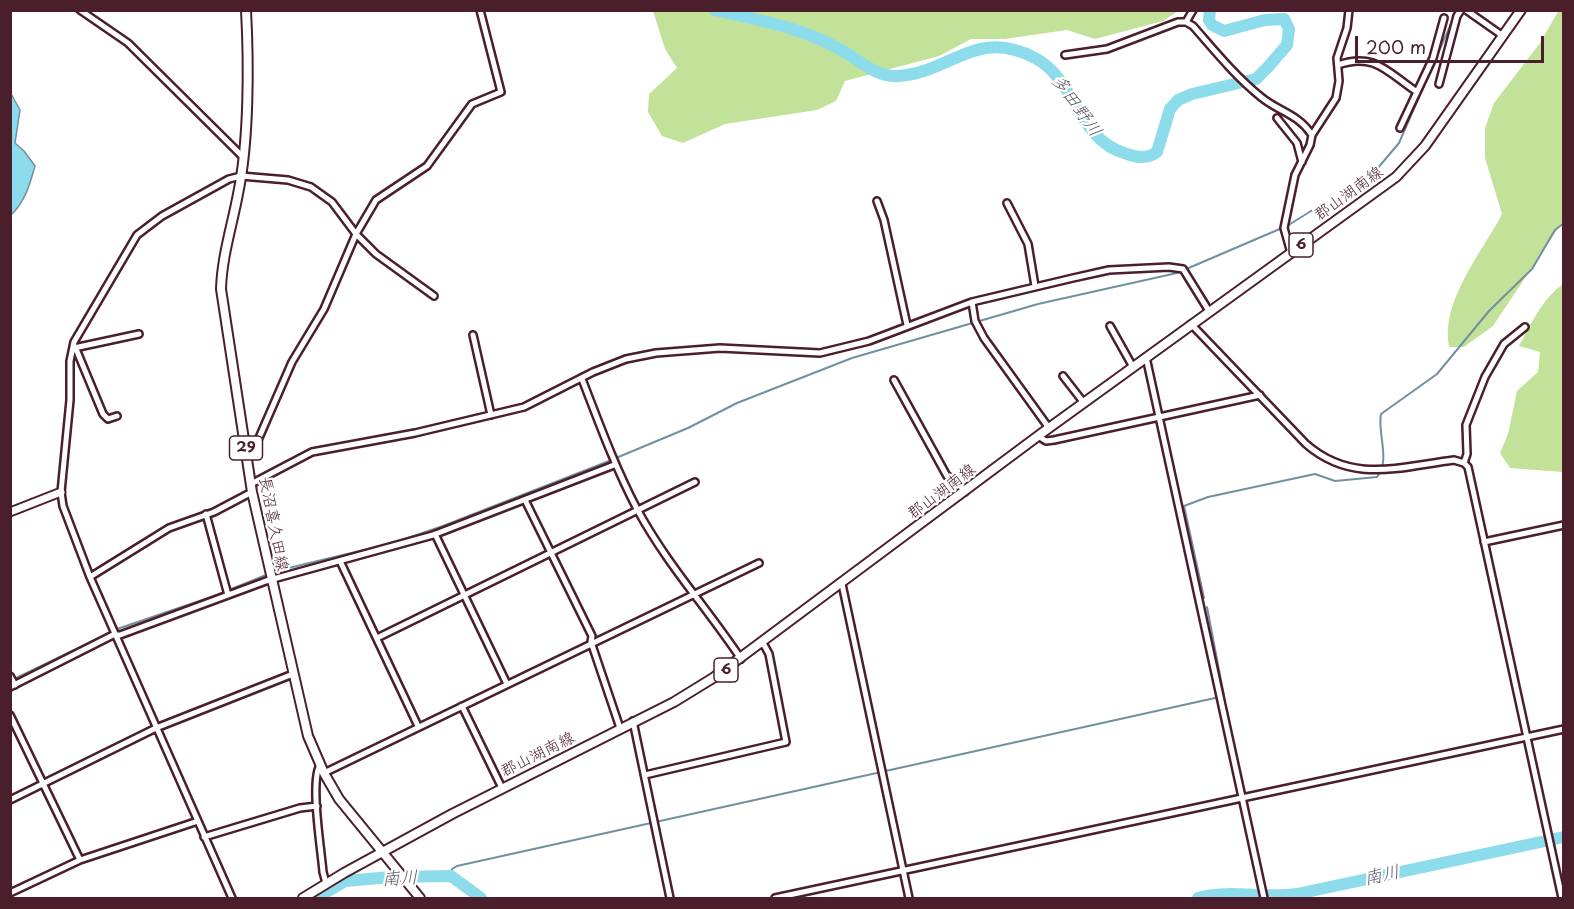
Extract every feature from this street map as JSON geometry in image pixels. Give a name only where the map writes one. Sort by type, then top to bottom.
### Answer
[{"type":"main road","name":"長沼喜久田線","points":[[246,10],[247,65],[243,157],[241,176],[222,261],[221,289],[252,488],[308,736],[324,773],[348,811],[420,898]]},
{"type":"main road","name":"郡山湖南線","points":[[303,898],[502,788],[691,692],[763,644],[1038,436],[1376,192],[1410,164],[1521,10]]},
{"type":"street","points":[[80,10],[128,44],[243,157]]},
{"type":"street","points":[[247,457],[259,438],[292,362],[334,289],[356,234],[376,200],[427,166],[472,105],[501,92],[480,10]]},
{"type":"street","points":[[1186,22],[1193,10]]},
{"type":"street","points":[[1291,253],[1284,228],[1295,175],[1310,145],[1312,135],[1336,98],[1339,81],[1337,58],[1347,28],[1349,10]]},
{"type":"street","points":[[1440,84],[1457,16],[1461,10]]},
{"type":"street","points":[[1466,10],[1503,36]]},
{"type":"street","points":[[1400,128],[1433,58],[1444,18]]},
{"type":"street","points":[[1065,55],[1107,49],[1178,22],[1186,22],[1193,26],[1235,75],[1264,99],[1294,115],[1312,135]]},
{"type":"street","points":[[1338,65],[1354,60],[1370,60],[1417,92]]},
{"type":"street","points":[[1277,118],[1297,143],[1302,162]]},
{"type":"street","points":[[232,898],[90,577],[63,506],[61,492],[74,348],[137,235],[162,216],[228,179],[241,176],[300,182],[311,187],[332,202],[356,234],[376,254],[434,296]]},
{"type":"street","points":[[877,201],[884,220],[907,325]]},
{"type":"street","points":[[1007,203],[1028,244],[1035,286]]},
{"type":"street","points":[[90,577],[164,530],[206,514],[312,452],[491,415],[533,404],[609,365],[642,356],[737,348],[820,353],[869,341],[972,302],[1109,270],[1169,267],[1183,269],[1209,311]]},
{"type":"street","points":[[972,302],[975,321],[984,338],[1049,428]]},
{"type":"street","points":[[1191,324],[1314,451],[1340,466],[1366,471],[1454,460],[1464,463],[1470,472],[1562,898]]},
{"type":"street","points":[[1110,326],[1133,367]]},
{"type":"street","points":[[1464,463],[1467,454],[1466,425],[1485,376],[1504,344],[1525,327]]},
{"type":"street","points":[[74,348],[139,334]]},
{"type":"street","points":[[473,335],[491,415]]},
{"type":"street","points":[[74,348],[103,414],[109,419],[117,417]]},
{"type":"street","points":[[1146,357],[1263,895]]},
{"type":"street","points":[[1063,376],[1084,403]]},
{"type":"street","points":[[582,379],[615,465],[638,509],[692,595],[719,625],[741,659]]},
{"type":"street","points":[[894,380],[947,476],[956,480],[965,492]]},
{"type":"street","points":[[1038,436],[1046,441],[1054,440],[1260,395]]},
{"type":"street","points":[[10,676],[13,686],[117,635],[271,580],[435,534],[615,465]]},
{"type":"street","points":[[377,638],[695,482]]},
{"type":"street","points":[[10,512],[61,492]]},
{"type":"street","points":[[525,500],[592,636],[591,642],[620,728]]},
{"type":"street","points":[[206,514],[228,595]]},
{"type":"street","points":[[1484,542],[1563,525]]},
{"type":"street","points":[[435,534],[507,684]]},
{"type":"street","points":[[340,561],[418,726]]},
{"type":"street","points":[[324,773],[591,642],[759,563]]},
{"type":"street","points":[[842,584],[909,898]]},
{"type":"street","points":[[645,775],[786,742],[769,654],[763,644]]},
{"type":"street","points":[[10,800],[156,728],[293,674]]},
{"type":"street","points":[[462,706],[502,788]]},
{"type":"street","points":[[12,720],[80,860]]},
{"type":"street","points":[[633,722],[670,898]]},
{"type":"street","points":[[775,898],[1563,729]]},
{"type":"street","points":[[320,765],[316,775],[317,806],[323,872],[327,883]]},
{"type":"street","points":[[204,837],[300,808],[317,806]]},
{"type":"street","points":[[10,893],[80,860],[198,820]]},
{"type":"green space","points":[[653,10],[1178,11],[1163,21],[1095,39],[1067,30],[1005,39],[971,39],[939,56],[845,81],[836,101],[817,110],[725,124],[683,143],[662,136],[648,112],[649,94],[677,68],[665,49]]},
{"type":"green space","points":[[1559,10],[1564,11],[1563,221],[1493,326],[1464,347],[1449,347],[1448,330],[1457,295],[1502,214],[1485,158],[1485,128],[1494,103],[1540,43]]},
{"type":"green space","points":[[1563,284],[1563,472],[1510,468],[1500,453],[1508,434],[1517,391],[1538,372],[1540,352],[1519,346],[1543,304]]},
{"type":"water","points":[[10,92],[20,110],[15,143],[35,166],[23,199],[11,215]]},
{"type":"waterway","name":"多田野川","points":[[715,10],[766,22],[816,38],[877,72],[890,76],[916,73],[933,68],[979,49],[996,47],[1014,50],[1035,58],[1049,68],[1060,80],[1097,136],[1110,147],[1143,157],[1157,152],[1170,109],[1178,100],[1192,94],[1256,79],[1287,45],[1289,29],[1284,19],[1265,20],[1224,31],[1212,25],[1209,20],[1210,10]]},
{"type":"waterway","points":[[1287,226],[1311,211],[1343,202],[1355,195],[1399,143],[1457,10]]},
{"type":"waterway","points":[[1204,598],[1184,506],[1208,497],[1315,474],[1335,481],[1377,477],[1383,463],[1381,414],[1437,374],[1489,311],[1532,269],[1555,230],[1564,223]]},
{"type":"waterway","points":[[12,680],[120,628],[214,596],[276,571],[393,543],[443,526],[604,463],[688,428],[737,403],[852,358],[1038,304],[1177,273],[1282,228]]},
{"type":"waterway","points":[[451,876],[452,869],[457,866],[1224,696],[1207,607]]},
{"type":"waterway","name":"南川","points":[[1198,898],[1222,894],[1297,894],[1564,837]]},
{"type":"waterway","name":"南川","points":[[316,898],[345,881],[391,877],[451,876],[481,898]]}]
